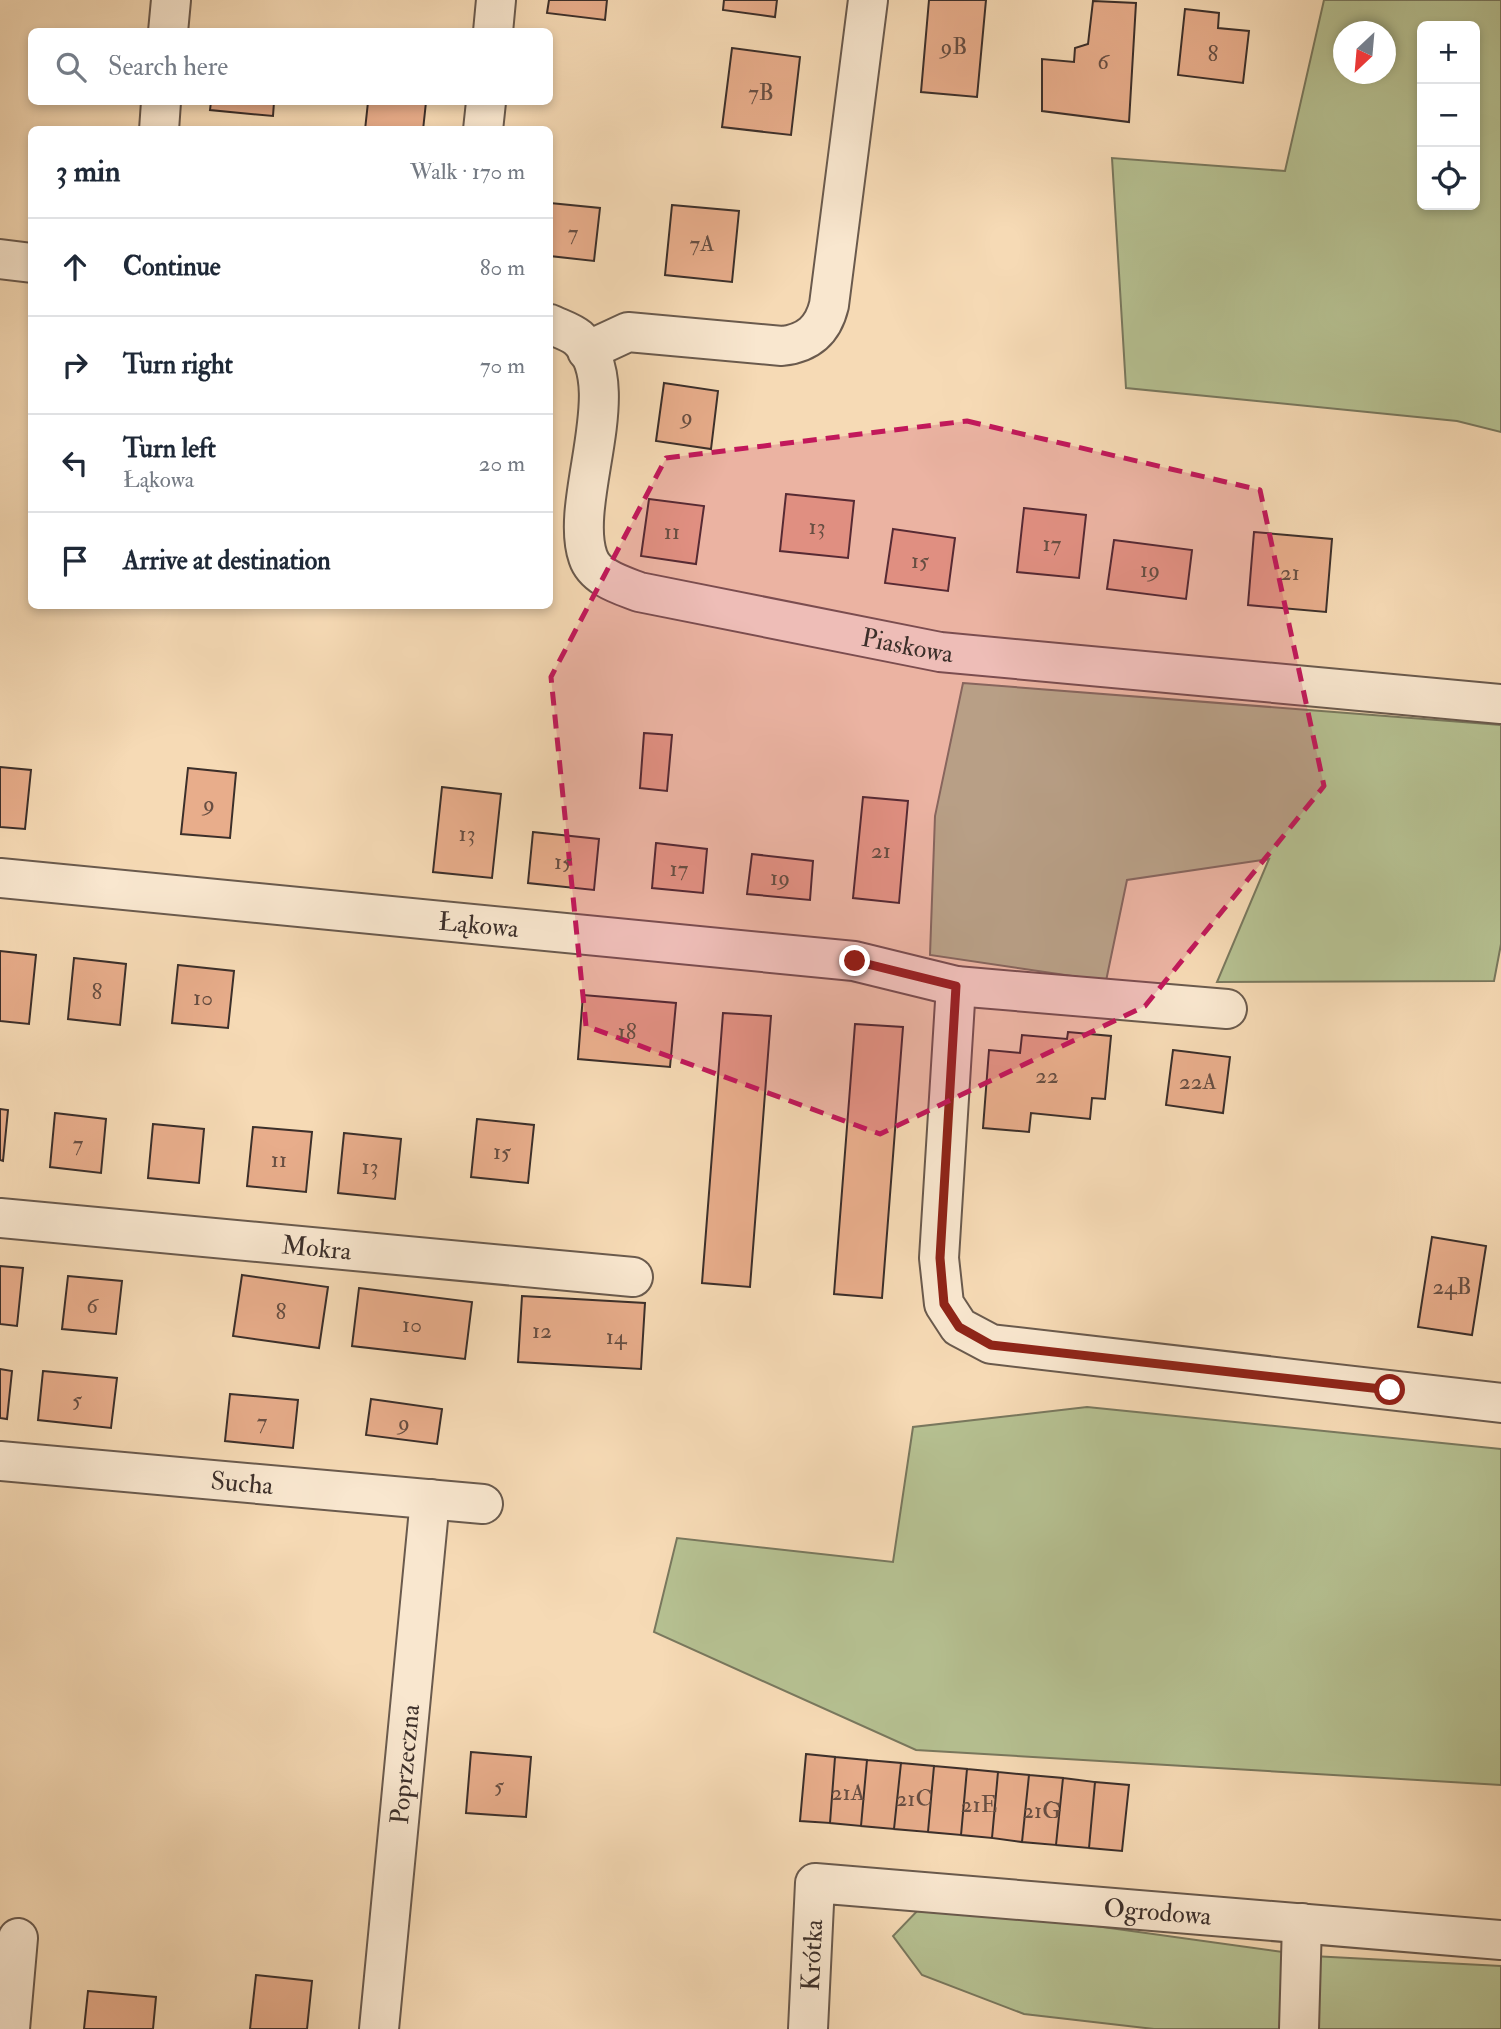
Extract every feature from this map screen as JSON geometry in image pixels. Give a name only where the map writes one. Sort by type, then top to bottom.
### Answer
[{"type":"street","points":[[168,28],[171,0]]},
{"type":"street","points":[[493,28],[496,0]]},
{"type":"street","points":[[553,326],[578,338],[587,351],[628,332],[782,346],[796,345],[819,330],[829,305],[868,0]]},
{"type":"street","points":[[159,126],[162,105]]},
{"type":"street","points":[[483,126],[486,105]]},
{"type":"street","points":[[0,259],[28,262]]},
{"type":"street","name":"Piaskowa","points":[[587,351],[595,363],[600,402],[584,526],[588,558],[607,579],[639,592],[940,652],[1501,704]]},
{"type":"street","name":"Łąkowa","points":[[0,878],[855,961],[956,986],[1227,1009]]},
{"type":"street","points":[[956,986],[940,1258],[944,1304],[959,1327],[991,1345],[1501,1403]]},
{"type":"street","name":"Mokra","points":[[0,1218],[633,1277]]},
{"type":"street","name":"Sucha","points":[[0,1461],[483,1504]]},
{"type":"street","name":"Poprzeczna","points":[[379,2029],[430,1499]]},
{"type":"street","name":"Ogrodowa","points":[[815,1882],[1501,1940]]},
{"type":"street","name":"Krótka","points":[[807,2029],[815,1882]]},
{"type":"street","points":[[1299,2029],[1301,1923]]},
{"type":"street","points":[[10,2029],[18,1938]]},
{"type":"highlighted area","points":[[967,421],[1260,490],[1324,786],[1145,1006],[880,1134],[586,1026],[551,677],[666,458]]},
{"type":"green space","points":[[1324,0],[1501,0],[1501,432],[1457,421],[1126,388],[1112,158],[1285,171]]},
{"type":"green space","points":[[963,683],[1501,725],[1501,944],[1494,981],[1217,982],[1269,859],[1127,880],[1106,981],[930,955],[935,816]]},
{"type":"green space","points":[[1087,1407],[1501,1449],[1501,1785],[916,1750],[654,1632],[677,1538],[893,1562],[913,1427]]},
{"type":"green space","points":[[920,1908],[1002,1913],[1312,1956],[1501,1966],[1501,2029],[1154,2029],[1024,2014],[922,1975],[893,1936]]},
{"type":"building","points":[[549,0],[607,0],[605,20],[547,13]]},
{"type":"building","points":[[724,0],[777,0],[775,17],[723,10]]},
{"type":"building","points":[[929,0],[986,0],[977,97],[921,92]]},
{"type":"building","points":[[1093,1],[1136,3],[1129,122],[1042,111],[1042,59],[1074,62],[1075,48],[1088,44]]},
{"type":"building","points":[[1185,9],[1219,13],[1218,28],[1249,31],[1243,83],[1178,75]]},
{"type":"building","points":[[732,48],[800,57],[791,135],[722,127]]},
{"type":"building","points":[[211,105],[274,105],[273,116],[210,110]]},
{"type":"building","points":[[368,105],[426,105],[423,126],[365,126]]},
{"type":"building","points":[[553,203],[600,208],[594,261],[553,256]]},
{"type":"building","points":[[672,205],[739,211],[732,282],[665,275]]},
{"type":"building","points":[[664,383],[718,391],[711,449],[656,441]]},
{"type":"building","points":[[786,494],[854,501],[848,558],[780,551]]},
{"type":"building","points":[[649,499],[704,506],[696,564],[641,556]]},
{"type":"building","points":[[1024,508],[1086,515],[1079,578],[1017,572]]},
{"type":"building","points":[[893,529],[955,538],[948,591],[885,583]]},
{"type":"building","points":[[1254,532],[1332,539],[1326,612],[1248,605]]},
{"type":"building","points":[[1114,540],[1192,550],[1186,599],[1107,589]]},
{"type":"building","points":[[644,733],[672,735],[667,791],[640,788]]},
{"type":"building","points":[[0,767],[31,770],[25,829],[0,827]]},
{"type":"building","points":[[188,768],[236,773],[230,838],[181,834]]},
{"type":"building","points":[[442,787],[501,794],[492,878],[433,872]]},
{"type":"building","points":[[863,797],[908,801],[899,903],[853,898]]},
{"type":"building","points":[[533,832],[599,839],[594,890],[528,883]]},
{"type":"building","points":[[656,843],[707,849],[703,893],[652,888]]},
{"type":"building","points":[[752,854],[813,861],[810,900],[747,894]]},
{"type":"building","points":[[0,951],[36,955],[29,1024],[0,1021]]},
{"type":"building","points":[[74,958],[126,964],[120,1025],[68,1019]]},
{"type":"building","points":[[178,965],[234,971],[228,1028],[172,1023]]},
{"type":"building","points":[[583,995],[676,1003],[670,1067],[578,1059]]},
{"type":"building","points":[[723,1013],[771,1016],[750,1287],[702,1283]]},
{"type":"building","points":[[855,1024],[903,1027],[882,1298],[834,1294]]},
{"type":"building","points":[[1068,1032],[1111,1036],[1105,1099],[1092,1098],[1090,1119],[1031,1113],[1029,1132],[983,1128],[989,1050],[1020,1053],[1022,1035],[1067,1039]]},
{"type":"building","points":[[1173,1050],[1230,1057],[1223,1113],[1166,1105]]},
{"type":"building","points":[[0,1109],[8,1110],[3,1161],[0,1160]]},
{"type":"building","points":[[55,1113],[106,1119],[101,1173],[50,1167]]},
{"type":"building","points":[[477,1119],[534,1125],[528,1183],[471,1177]]},
{"type":"building","points":[[153,1124],[204,1129],[199,1183],[148,1178]]},
{"type":"building","points":[[253,1127],[312,1132],[306,1192],[247,1186]]},
{"type":"building","points":[[344,1133],[401,1139],[395,1199],[338,1193]]},
{"type":"building","points":[[1432,1237],[1486,1246],[1472,1335],[1418,1327]]},
{"type":"building","points":[[0,1266],[23,1268],[17,1326],[0,1324]]},
{"type":"building","points":[[242,1275],[328,1287],[319,1348],[233,1336]]},
{"type":"building","points":[[68,1276],[122,1281],[116,1334],[62,1329]]},
{"type":"building","points":[[359,1288],[472,1302],[465,1359],[352,1346]]},
{"type":"building","points":[[522,1296],[645,1303],[641,1369],[518,1362]]},
{"type":"building","points":[[0,1369],[12,1371],[7,1419],[0,1418]]},
{"type":"building","points":[[43,1371],[117,1378],[111,1428],[38,1420]]},
{"type":"building","points":[[230,1394],[298,1400],[293,1448],[225,1441]]},
{"type":"building","points":[[371,1399],[442,1409],[437,1444],[366,1435]]},
{"type":"building","points":[[471,1752],[531,1757],[526,1817],[466,1813]]},
{"type":"building","points":[[806,1754],[835,1757],[830,1823],[800,1821]]},
{"type":"building","points":[[835,1757],[867,1760],[861,1826],[830,1823]]},
{"type":"building","points":[[867,1760],[901,1763],[894,1829],[861,1826]]},
{"type":"building","points":[[901,1763],[934,1766],[928,1832],[894,1829]]},
{"type":"building","points":[[934,1766],[967,1769],[961,1835],[928,1832]]},
{"type":"building","points":[[967,1769],[998,1772],[992,1838],[961,1835]]},
{"type":"building","points":[[998,1772],[1029,1775],[1022,1842],[992,1838]]},
{"type":"building","points":[[1029,1775],[1063,1778],[1056,1845],[1022,1842]]},
{"type":"building","points":[[1063,1778],[1095,1782],[1089,1848],[1056,1845]]},
{"type":"building","points":[[1095,1782],[1129,1785],[1122,1851],[1089,1848]]},
{"type":"building","points":[[256,1975],[312,1981],[307,2029],[250,2029]]},
{"type":"building","points":[[88,1991],[156,1997],[153,2029],[84,2029]]},
{"type":"route","points":[[855,961],[956,986],[940,1258],[944,1304],[959,1327],[991,1345],[1390,1390]]}]
